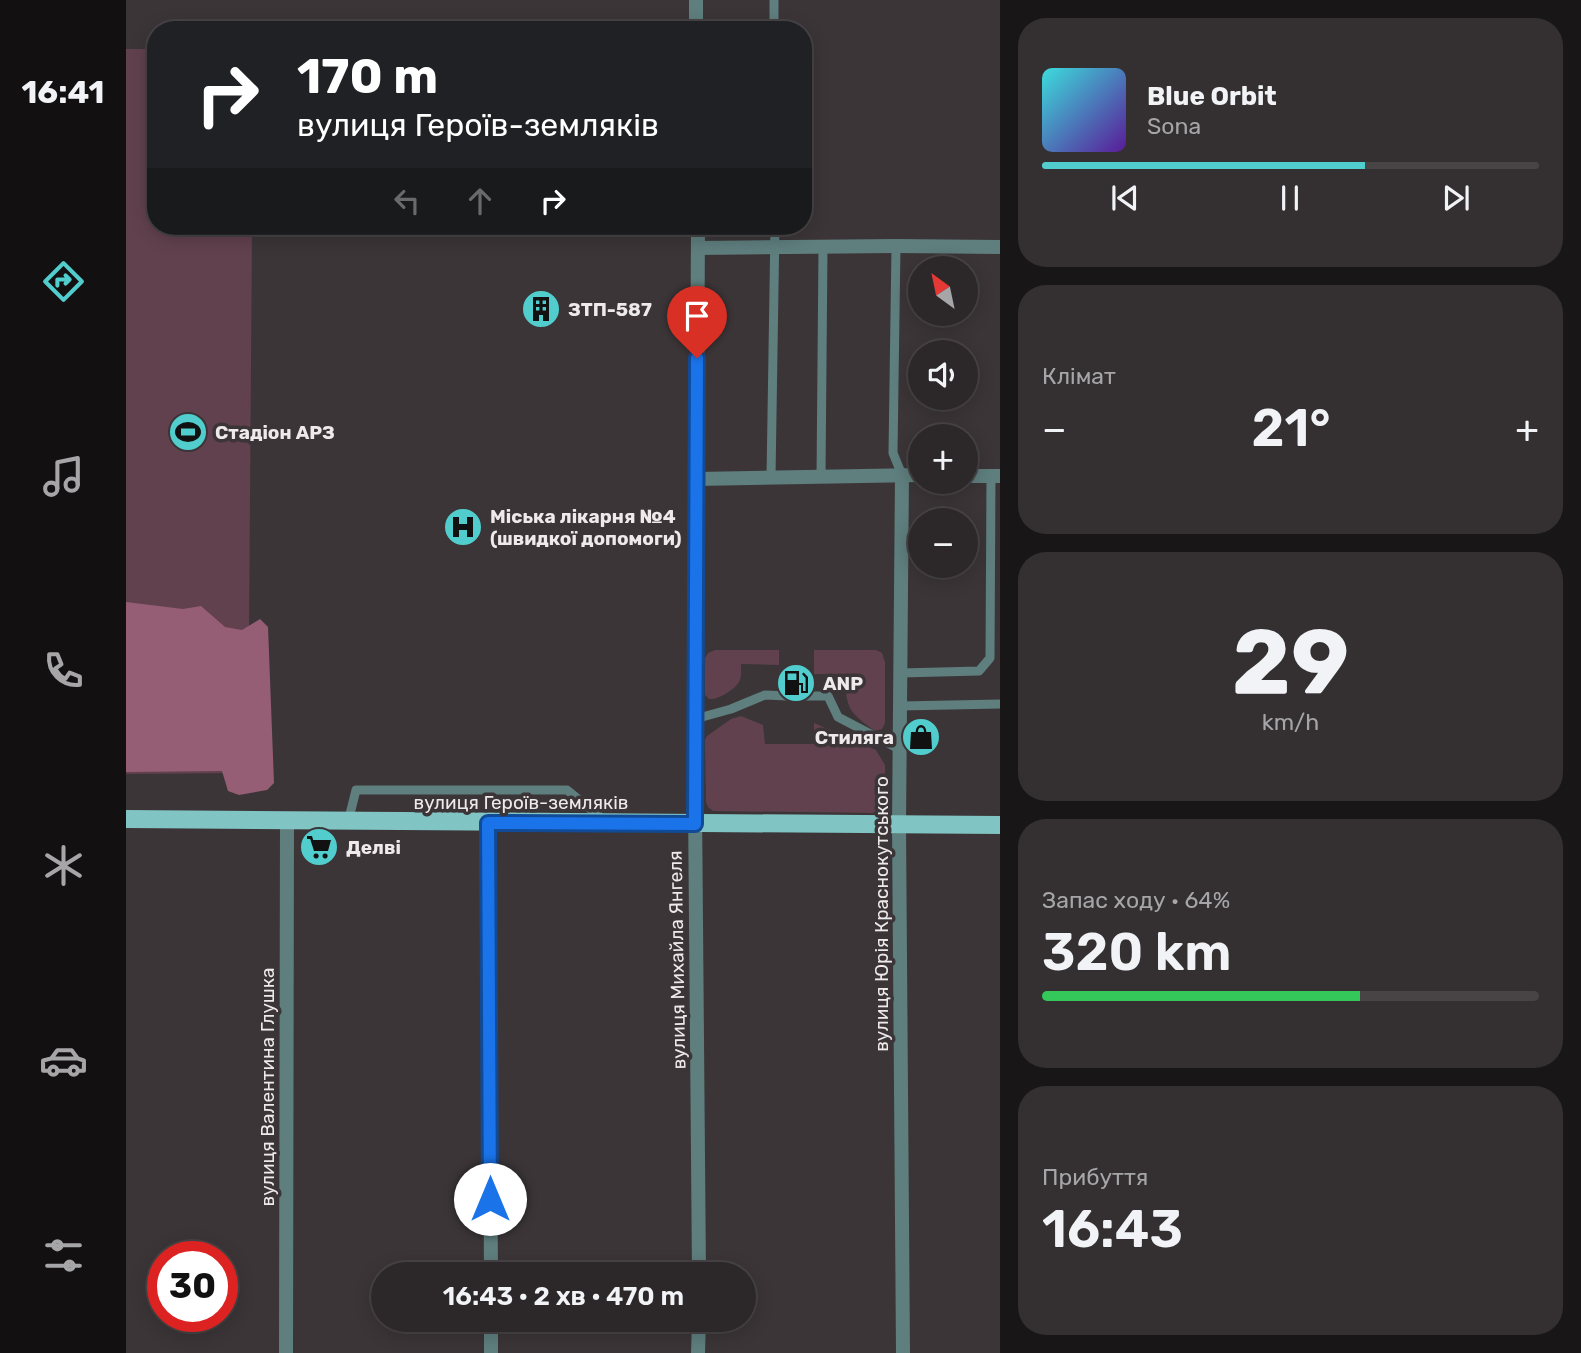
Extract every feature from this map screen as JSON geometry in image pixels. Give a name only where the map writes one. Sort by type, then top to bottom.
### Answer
[{"type":"main road","name":"вулиця Героїв-земляків","points":[[126,819],[1000,825]]},
{"type":"street","points":[[696,0],[696,21]]},
{"type":"street","name":"вулиця Михайла Янгеля","points":[[698,235],[695,824],[699,1262]]},
{"type":"street","points":[[698,248],[1000,247]]},
{"type":"street","name":"вулиця Юрія Краснокутського","points":[[901,475],[903,1353]]},
{"type":"street","points":[[696,479],[908,475]]},
{"type":"street","points":[[978,475],[996,476]]},
{"type":"street","name":"вулиця Валентина Глушка","points":[[286,1353],[287,821]]},
{"type":"street","points":[[488,823],[491,1262]]},
{"type":"street","points":[[491,1332],[491,1353]]},
{"type":"street","points":[[698,1353],[699,1332]]},
{"type":"lane","points":[[774,0],[775,21]]},
{"type":"lane","points":[[771,478],[775,235]]},
{"type":"lane","points":[[896,246],[893,453],[901,475]]},
{"type":"lane","points":[[821,477],[824,247]]},
{"type":"lane","points":[[901,673],[979,671],[995,658],[996,476]]},
{"type":"lane","points":[[695,719],[731,709],[765,695],[788,696]]},
{"type":"lane","points":[[804,696],[828,696],[838,717],[901,750]]},
{"type":"lane","points":[[900,706],[1000,704]]},
{"type":"lane","points":[[348,822],[356,790],[452,789],[567,790],[608,823]]},
{"type":"shaded area","name":"Стадіон АРЗ","points":[[126,49],[147,49],[147,235],[252,235],[248,773],[126,774]]},
{"type":"shaded area","points":[[126,602],[183,609],[201,606],[225,627],[242,630],[260,619],[268,627],[274,783],[267,790],[239,795],[228,791],[222,771],[126,772]]},
{"type":"shaded area","points":[[715,650],[779,650],[779,665],[741,664],[741,678],[737,685],[721,696],[709,699],[705,695],[705,658]]},
{"type":"shaded area","points":[[814,650],[876,650],[882,653],[885,662],[885,723],[882,729],[875,731],[853,713],[846,694],[845,674],[814,674]]},
{"type":"shaded area","points":[[741,716],[763,725],[765,744],[814,744],[814,723],[876,750],[885,765],[885,800],[873,813],[713,811],[706,802],[705,740],[731,719]]},
{"type":"place","name":"ЗТП-587","points":[[541,309]]},
{"type":"place","name":"Стадіон АРЗ","points":[[188,432]]},
{"type":"place","name":"Міська лікарня №4 (швидкої допомоги)","points":[[463,527]]},
{"type":"place","name":"ANP","points":[[796,683]]},
{"type":"place","name":"Стиляга","points":[[921,737]]},
{"type":"place","name":"Делві","points":[[319,847]]},
{"type":"route","points":[[490,1199],[488,823],[695,824],[697,358]]}]
